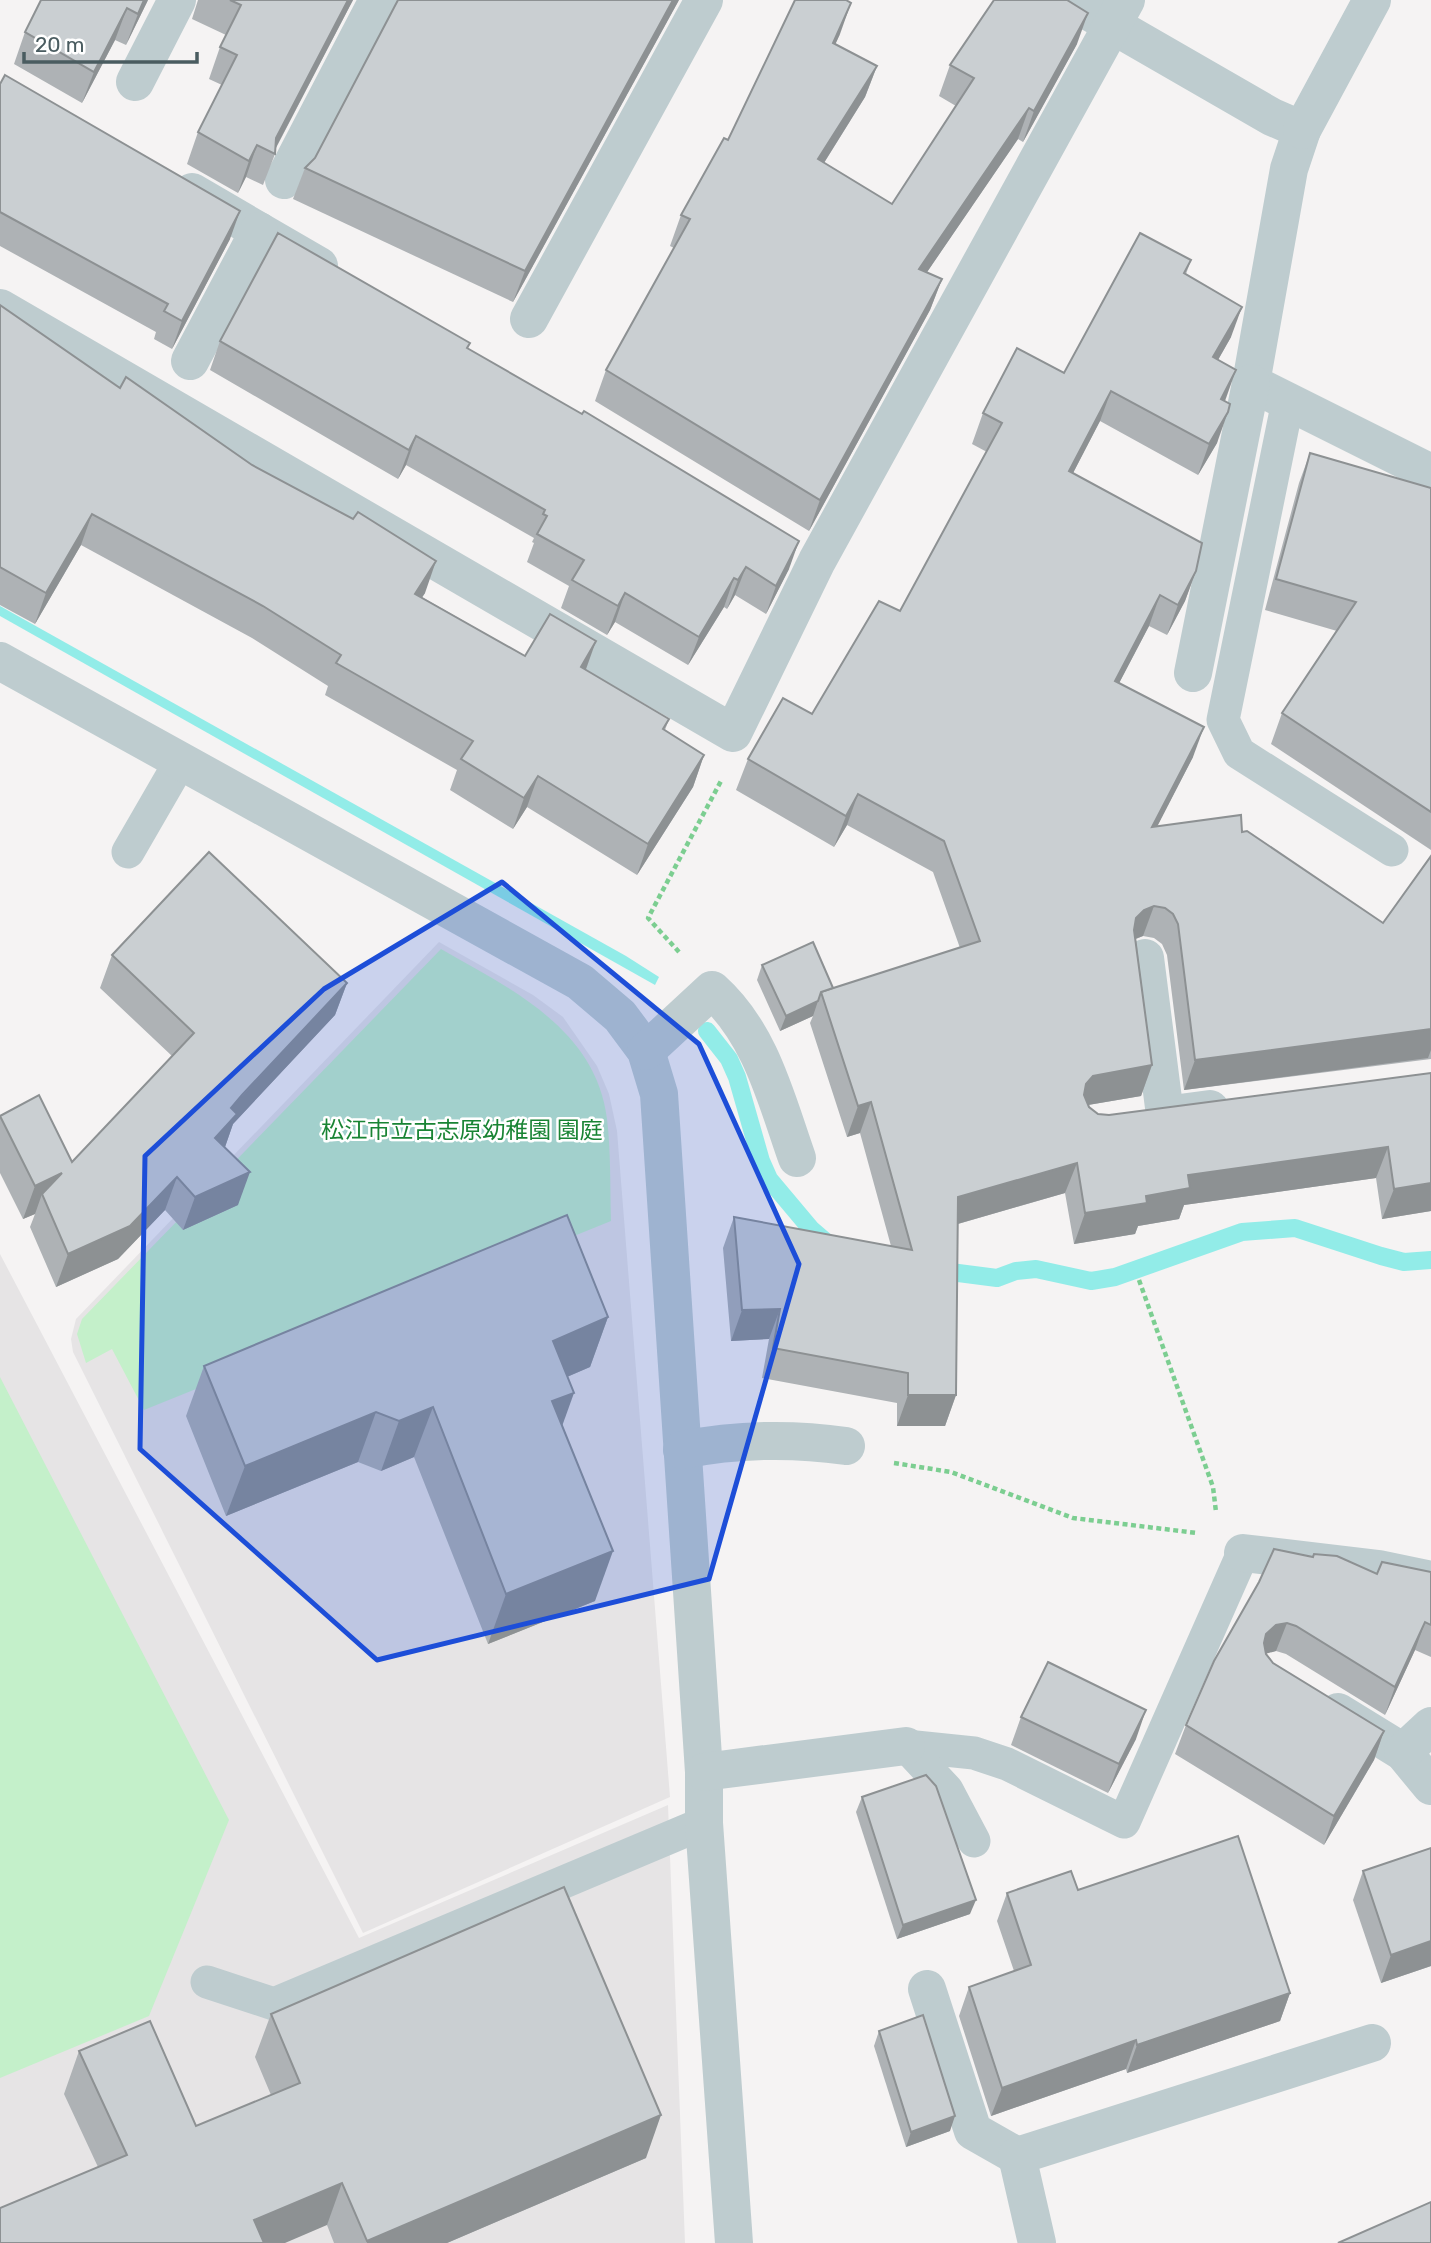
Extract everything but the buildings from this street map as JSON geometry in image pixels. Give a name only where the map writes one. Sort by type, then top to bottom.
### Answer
[{"type":"street","points":[[135,82],[177,0]]},
{"type":"street","points":[[284,180],[377,0]]},
{"type":"street","points":[[529,319],[704,0]]},
{"type":"street","points":[[1069,0],[1119,13],[1272,117],[1301,130]]},
{"type":"street","points":[[1193,673],[1251,383],[1289,169],[1301,130],[1372,0]]},
{"type":"street","points":[[0,308],[733,733],[817,561],[1119,13]]},
{"type":"street","points":[[162,175],[351,284]]},
{"type":"street","points":[[190,360],[258,231]]},
{"type":"street","points":[[1251,383],[1431,473]]},
{"type":"street","points":[[782,540],[817,561]]},
{"type":"street","points":[[0,661],[580,982],[620,1016],[646,1051],[659,1094],[704,1772],[704,1823],[734,2243]]},
{"type":"street","points":[[1145,958],[1147,1118],[1245,1105]]},
{"type":"street","points":[[646,1051],[712,990],[728,1004],[757,1047],[797,1158]]},
{"type":"street","points":[[682,1450],[742,1440],[774,1439],[846,1446]]},
{"type":"street","points":[[1231,1546],[1379,1569],[1431,1580]]},
{"type":"street","points":[[1310,1695],[1403,1752],[1431,1786]]},
{"type":"street","points":[[1403,1752],[1431,1726]]},
{"type":"street","points":[[704,1772],[906,1746]]},
{"type":"street","points":[[927,1989],[973,2131],[1017,2156],[1372,2042]]},
{"type":"street","points":[[1017,2156],[1037,2243]]},
{"type":"lane","points":[[1288,401],[1223,720],[1239,753],[1392,850]]},
{"type":"lane","points":[[128,852],[180,762]]},
{"type":"lane","points":[[906,1746],[974,1754],[1007,1764],[1124,1822],[1231,1546]]},
{"type":"lane","points":[[906,1746],[947,1790],[974,1841]]},
{"type":"lane","points":[[208,1982],[274,2004],[704,1823]]},
{"type":"path","points":[[683,956],[648,918],[720,784],[733,733]]},
{"type":"path","points":[[846,1446],[855,1457],[951,1472],[1073,1518],[1231,1546],[1213,1487],[1139,1280]]},
{"type":"highlighted area","points":[[502,882],[699,1044],[799,1264],[709,1579],[377,1660],[140,1449],[145,1156],[324,989]]},
{"type":"shaded area","points":[[439,942],[533,995],[563,1017],[597,1066],[609,1094],[617,1131],[670,1797],[363,1933],[73,1352],[71,1339],[76,1319]]},
{"type":"shaded area","points":[[0,1254],[359,1938],[668,1805],[685,2243],[0,2243]]},
{"type":"green space","name":"松江市立古志原幼稚園 園庭","points":[[441,949],[495,980],[546,1015],[568,1036],[586,1060],[600,1087],[607,1119],[611,1221],[144,1410],[112,1349],[86,1363],[77,1334],[82,1319]]},
{"type":"green space","points":[[0,1377],[229,1820],[149,2016],[0,2078]]},
{"type":"water","points":[[0,606],[626,956],[659,977],[655,985],[0,616]]},
{"type":"waterway","points":[[707,1031],[729,1059],[737,1077],[761,1161],[769,1179],[811,1229],[832,1247]]},
{"type":"waterway","points":[[935,1270],[997,1278],[1016,1271],[1036,1269],[1091,1281],[1115,1277],[1242,1232],[1295,1228],[1404,1262],[1431,1260]]}]
